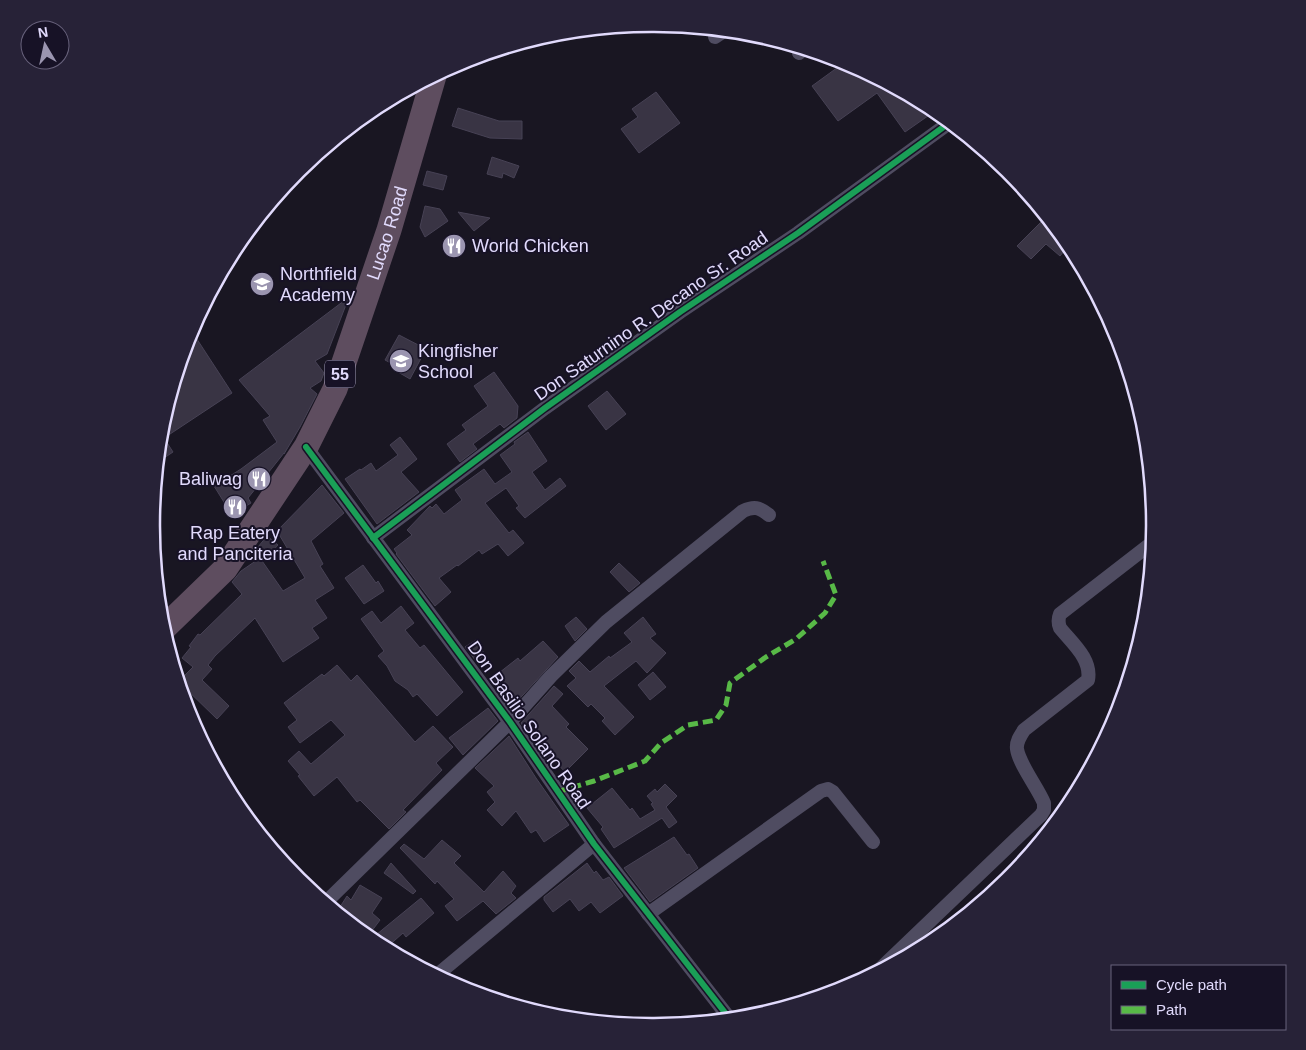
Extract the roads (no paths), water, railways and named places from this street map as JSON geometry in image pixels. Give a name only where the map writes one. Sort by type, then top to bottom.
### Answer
[{"type":"highway","name":"Lucao Road","points":[[170,622],[224,569],[306,447],[335,389],[366,298],[431,85]]},
{"type":"street","name":"Don Saturnino R. Decano Sr. Road","points":[[373,538],[545,408],[680,312],[798,233],[943,127]]},
{"type":"street","name":"Don Basilio Solano Road","points":[[306,447],[510,722],[594,844],[724,1012]]},
{"type":"street","points":[[331,897],[510,722],[551,676],[606,622],[742,511],[750,508],[761,509],[769,515]]},
{"type":"street","points":[[896,953],[1041,815],[1044,810],[1044,803],[1020,759],[1017,749],[1018,741],[1024,730],[1088,680],[1089,675],[1086,661],[1060,628],[1058,622],[1060,614],[1145,549]]},
{"type":"street","points":[[648,914],[821,791],[828,789],[833,792],[872,842]]},
{"type":"street","points":[[443,970],[594,844]]},
{"type":"place","name":"World Chicken","points":[[454,246]]},
{"type":"place","name":"Northfield Academy","points":[[262,284]]},
{"type":"place","name":"Kingfisher School","points":[[401,361]]},
{"type":"place","name":"Baliwag","points":[[259,479]]},
{"type":"place","name":"Rap Eatery and Panciteria","points":[[235,507]]}]
